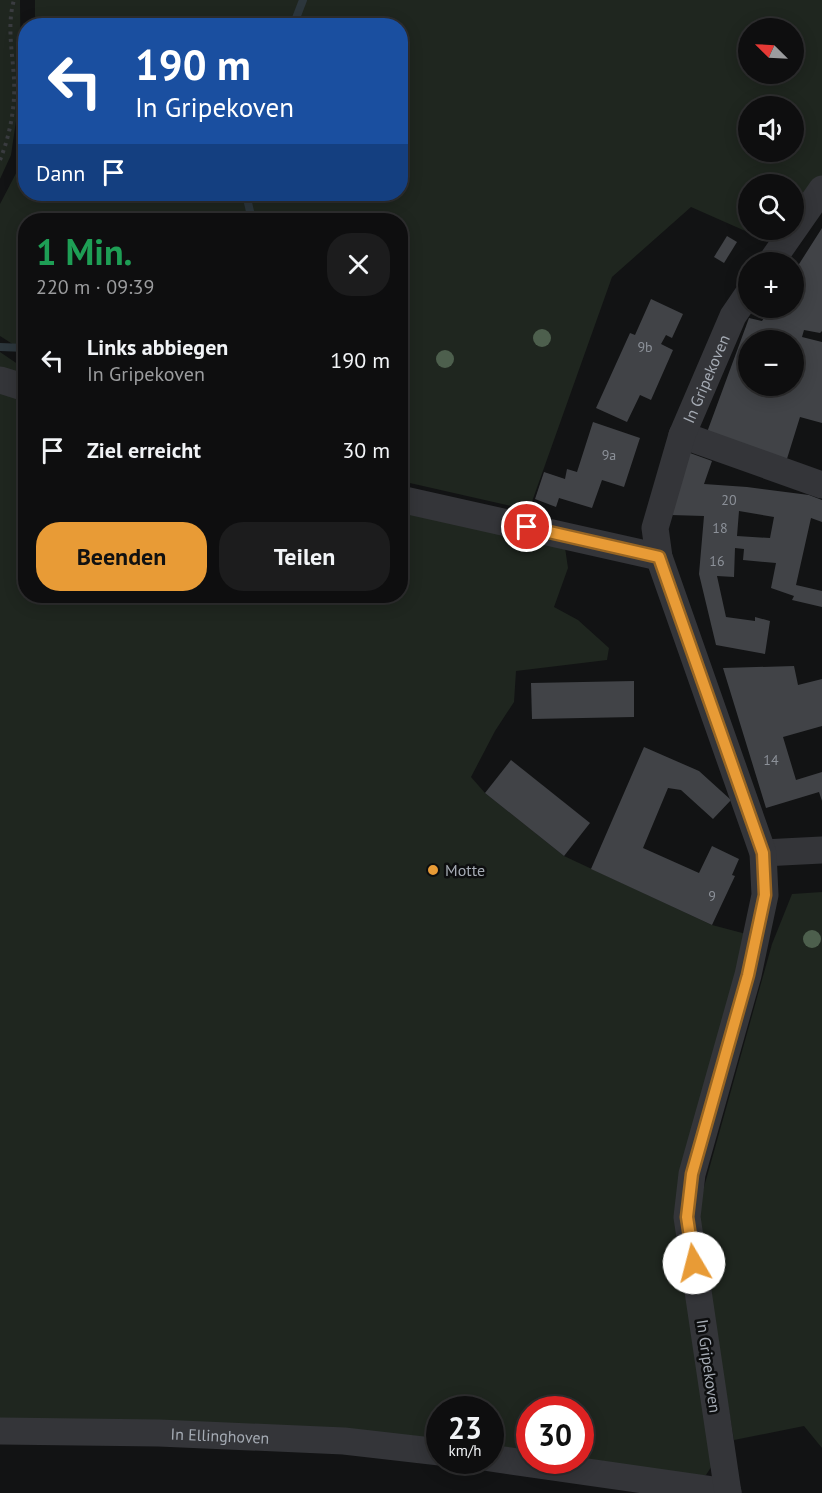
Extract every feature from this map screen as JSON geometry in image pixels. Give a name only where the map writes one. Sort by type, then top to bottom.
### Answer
[{"type":"street","points":[[778,252],[822,189]]},
{"type":"street","name":"In Gripekoven","points":[[728,1493],[687,1217],[692,1174],[748,975],[765,895],[763,853],[659,557],[655,528],[682,435],[738,309]]},
{"type":"street","points":[[0,380],[18,386]]},
{"type":"street","name":"In Gripekoven","points":[[682,435],[822,485]]},
{"type":"street","points":[[408,501],[659,557]]},
{"type":"street","points":[[763,853],[822,850]]},
{"type":"street","name":"In Ellinghoven","points":[[0,1431],[159,1433],[344,1441],[426,1450]]},
{"type":"street","points":[[504,1460],[728,1493]]},
{"type":"path","points":[[0,160],[8,140],[14,96],[11,41],[14,0]]},
{"type":"shaded area","points":[[0,0],[20,0],[18,107],[11,155],[0,179]]},
{"type":"shaded area","points":[[35,0],[822,0],[822,178],[804,205],[804,174],[738,174],[738,228],[691,207],[612,277],[529,510],[408,483],[408,213],[18,213],[18,348],[0,336],[0,204],[18,170],[18,201],[408,201],[408,18],[35,18]]},
{"type":"shaded area","points":[[766,240],[780,240],[777,245]]},
{"type":"shaded area","points":[[0,352],[18,364],[18,603],[408,603],[408,496],[563,534],[568,568],[554,607],[578,620],[609,648],[607,660],[516,671],[514,702],[495,731],[471,777],[485,793],[564,856],[712,925],[750,935],[679,1204],[715,1461],[706,1475],[693,1477],[594,1462],[594,1396],[516,1396],[516,1450],[504,1448],[504,1396],[426,1396],[426,1440],[0,1419]]},
{"type":"shaded area","points":[[822,892],[822,1448],[804,1426],[734,1440],[700,1242],[699,1205],[772,944],[792,894]]},
{"type":"building","points":[[822,228],[822,331],[820,333],[804,330],[745,330],[749,318],[762,321],[764,318],[804,318],[804,256]]},
{"type":"building","points":[[727,236],[737,242],[724,263],[714,257]]},
{"type":"building","points":[[651,299],[683,314],[672,338],[666,335],[661,344],[673,350],[651,400],[640,395],[627,422],[596,408],[630,333],[635,335]]},
{"type":"building","points":[[804,338],[822,342],[822,423],[800,417],[786,462],[706,435],[738,348],[738,396],[804,396]]},
{"type":"building","points":[[593,422],[640,438],[624,487],[602,480],[592,508],[559,498],[556,507],[535,499],[544,472],[565,479],[567,469],[577,472]]},
{"type":"building","points":[[690,453],[712,461],[704,484],[809,495],[822,500],[822,522],[811,518],[796,585],[822,591],[822,607],[792,600],[794,596],[771,588],[776,563],[743,560],[744,549],[735,548],[734,577],[717,576],[726,617],[755,621],[755,617],[770,621],[765,654],[716,645],[699,574],[704,516],[671,515]],"holes":[[[739,511],[774,517],[770,538],[737,536]]]},
{"type":"building","points":[[794,666],[798,685],[822,679],[822,726],[783,737],[796,780],[822,772],[822,801],[819,792],[766,808],[723,668]]},
{"type":"building","points":[[634,681],[634,717],[532,719],[531,683]]},
{"type":"building","points":[[644,747],[699,771],[731,800],[713,819],[681,790],[668,788],[643,848],[699,873],[712,846],[739,859],[732,875],[735,876],[712,925],[591,869]]},
{"type":"building","points":[[511,760],[590,823],[564,856],[485,793]]},
{"type":"waterway","points":[[296,18],[303,0]]},
{"type":"waterway","points":[[248,201],[250,213]]},
{"type":"waterway","points":[[0,347],[18,348]]},
{"type":"place","name":"Motte","points":[[433,870]]},
{"type":"route","points":[[527,527],[659,557],[763,853],[765,895],[748,975],[692,1174],[687,1217],[694,1263]]}]
